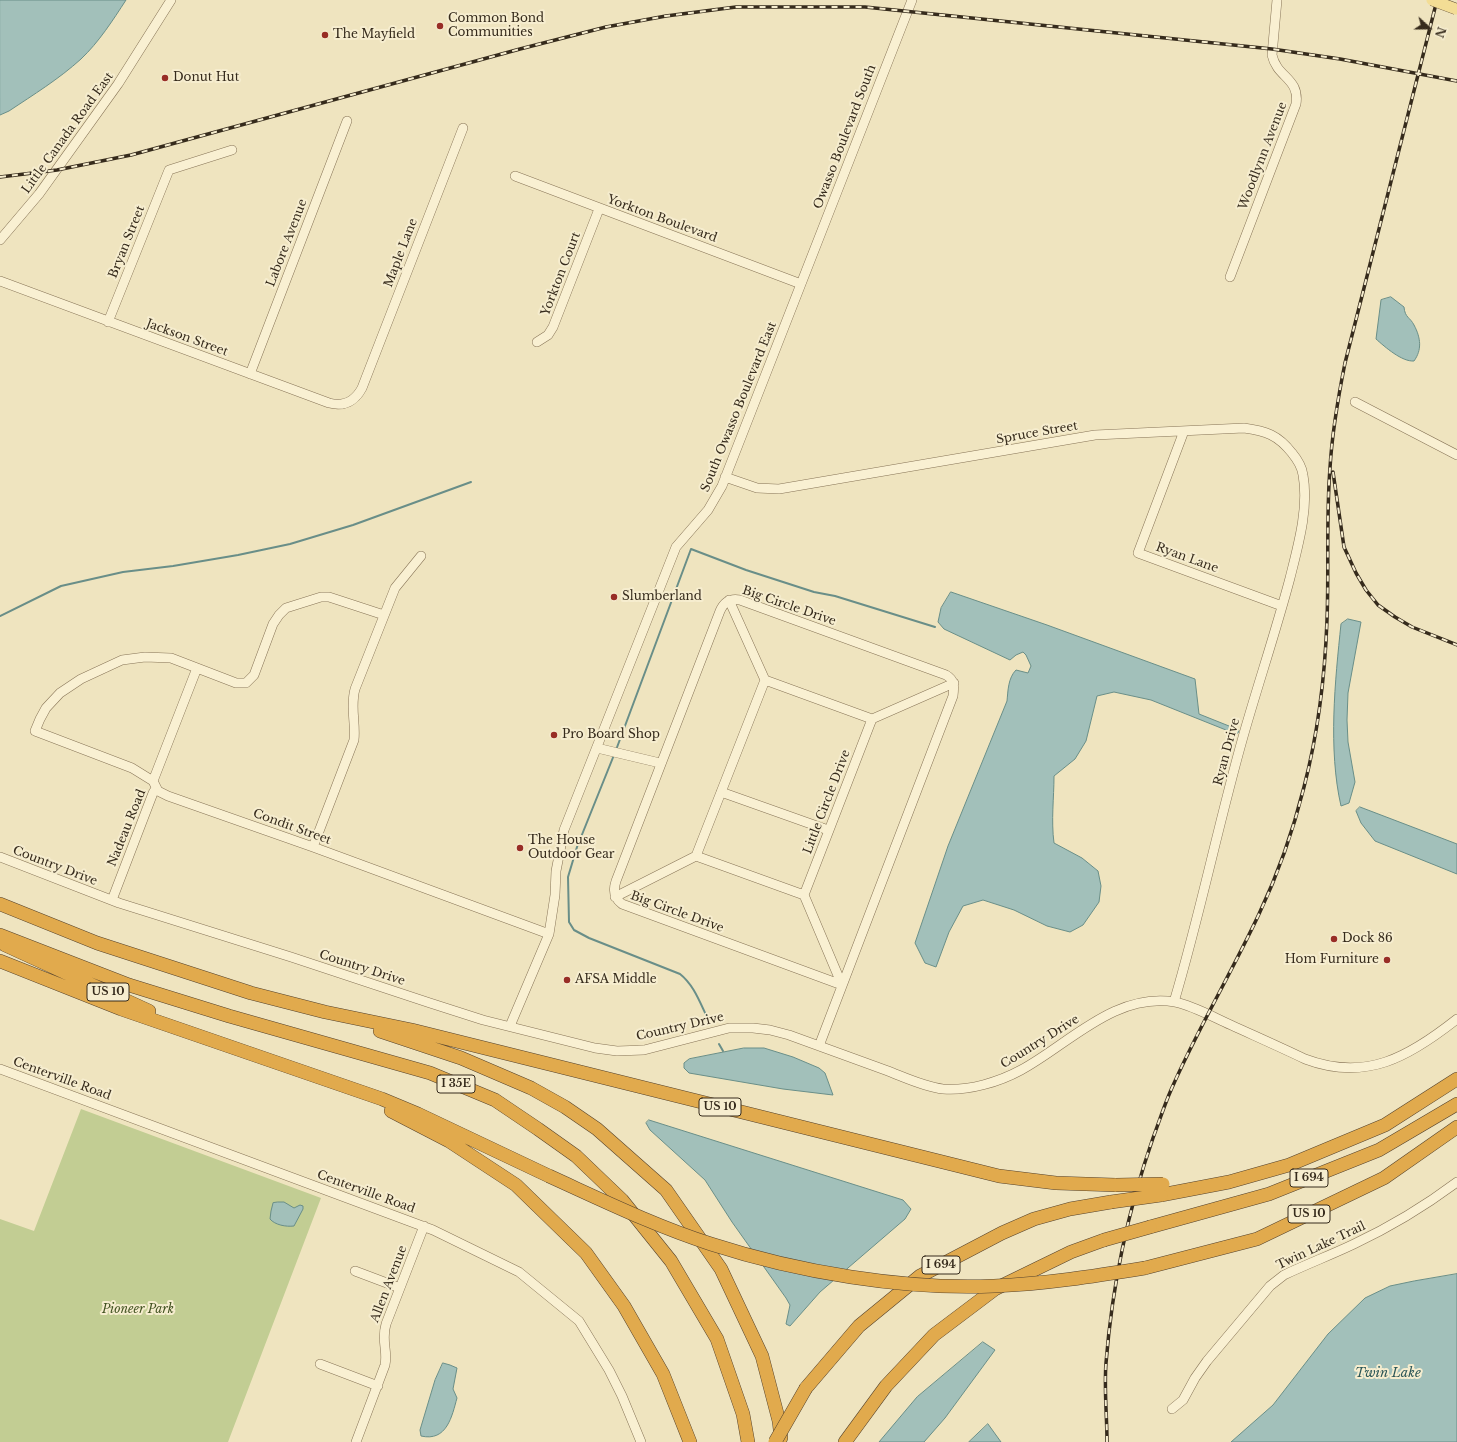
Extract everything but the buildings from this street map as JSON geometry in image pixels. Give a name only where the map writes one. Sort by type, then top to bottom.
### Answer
[{"type":"highway","name":"I 35E","points":[[0,904],[97,943],[251,993],[325,1012],[461,1058],[531,1088],[565,1107],[597,1129],[666,1190],[721,1269],[762,1356],[779,1421],[782,1442]]},
{"type":"highway","name":"I 35E","points":[[0,935],[129,985],[229,1016],[430,1073],[495,1100],[538,1129],[576,1156],[622,1200],[670,1261],[717,1339],[743,1414],[748,1442]]},
{"type":"highway","name":"US 10","points":[[0,943],[216,1041],[382,1099],[418,1114],[548,1176],[669,1229],[712,1244],[790,1265],[840,1275],[891,1282],[942,1286],[993,1286],[1046,1282],[1145,1268],[1257,1239],[1384,1178],[1457,1127]]},
{"type":"highway","points":[[0,961],[121,1009],[216,1041]]},
{"type":"highway","name":"US 10","points":[[325,1012],[412,1030],[999,1176],[1056,1183],[1116,1185],[1162,1189]]},
{"type":"highway","name":"I 694","points":[[775,1442],[806,1388],[859,1326],[920,1276],[1002,1233],[1034,1219],[1070,1209],[1112,1202],[1162,1189],[1229,1182],[1288,1165],[1385,1125],[1457,1079]]},
{"type":"highway","points":[[345,1087],[449,1141],[516,1185],[586,1253],[624,1306],[663,1374],[690,1442]]},
{"type":"highway","name":"I 694","points":[[845,1442],[886,1386],[934,1335],[995,1289],[1071,1252],[1104,1240],[1269,1194],[1379,1150],[1457,1104]]},
{"type":"main road","points":[[1432,0],[1456,9]]},
{"type":"street","name":"Little Canada Road East","points":[[0,240],[57,170],[118,84],[150,36],[171,0]]},
{"type":"street","name":"Owasso Boulevard South","points":[[801,284],[912,0]]},
{"type":"street","name":"Woodlynn Avenue","points":[[1230,277],[1298,96],[1296,89],[1273,62],[1272,55],[1277,0]]},
{"type":"street","name":"Labore Avenue","points":[[250,374],[347,121]]},
{"type":"street","name":"Maple Lane","points":[[362,388],[463,128]]},
{"type":"street","name":"Bryan Street","points":[[108,322],[169,170],[232,150]]},
{"type":"street","name":"Yorkton Boulevard","points":[[514,176],[801,284]]},
{"type":"street","name":"Yorkton Court","points":[[537,342],[548,335],[553,327],[599,209]]},
{"type":"street","name":"Jackson Street","points":[[0,281],[333,404],[348,402],[358,394],[362,388]]},
{"type":"street","name":"South Owasso Boulevard East","points":[[510,1026],[550,934],[555,895],[556,871],[564,830],[676,547],[711,505],[722,486],[801,284]]},
{"type":"street","points":[[1356,402],[1457,456]]},
{"type":"street","name":"Spruce Street","points":[[726,477],[757,488],[779,489],[1096,435],[1244,428],[1259,430],[1270,434],[1282,441],[1295,457],[1300,466],[1304,482],[1304,508]]},
{"type":"street","name":"Ryan Lane","points":[[1184,431],[1138,553],[1282,606]]},
{"type":"street","name":"Ryan Drive","points":[[1174,1002],[1188,955],[1242,738],[1282,606],[1298,546],[1304,508]]},
{"type":"street","points":[[313,847],[354,740],[353,697],[395,588],[421,556]]},
{"type":"street","points":[[197,668],[236,683],[246,683],[254,675],[279,615],[286,608],[320,597],[338,599],[384,615]]},
{"type":"street","points":[[615,897],[696,856],[765,680],[729,600]]},
{"type":"street","name":"Big Circle Drive","points":[[842,985],[622,904],[615,897],[614,886],[660,763],[722,606],[729,600],[740,600],[946,675],[950,677],[954,683]]},
{"type":"street","name":"Condit Street","points":[[197,668],[171,658],[158,656],[135,658],[108,666],[70,685],[60,692],[46,708],[35,731],[132,768],[155,784],[158,791],[168,796],[313,847],[550,934]]},
{"type":"street","name":"Nadeau Road","points":[[112,900],[153,793],[197,668]]},
{"type":"street","points":[[765,680],[872,719],[954,683],[953,696],[819,1046]]},
{"type":"street","name":"Little Circle Drive","points":[[804,895],[872,719]]},
{"type":"street","points":[[597,748],[660,763]]},
{"type":"street","points":[[721,792],[828,830]]},
{"type":"street","points":[[696,856],[804,895],[842,985]]},
{"type":"street","name":"Country Drive","points":[[0,857],[112,900],[483,1020],[595,1048],[617,1051],[644,1050],[729,1028],[770,1030],[819,1046],[919,1083],[942,1089],[960,1088],[993,1082],[1022,1070],[1075,1034],[1112,1012],[1138,1003],[1156,1001],[1174,1002],[1208,1014],[1310,1061],[1345,1068],[1364,1068],[1384,1064],[1410,1051],[1439,1033],[1457,1019]]},
{"type":"street","name":"Centerville Road","points":[[0,1069],[424,1226],[519,1272],[579,1322],[609,1370],[622,1396],[641,1442]]},
{"type":"street","name":"Twin Lake Trail","points":[[1172,1409],[1183,1400],[1207,1361],[1270,1286],[1277,1280],[1284,1275],[1356,1243],[1390,1225],[1422,1206],[1457,1182]]},
{"type":"street","name":"Allen Avenue","points":[[356,1442],[386,1362],[383,1339],[384,1331],[424,1226]]},
{"type":"street","points":[[355,1271],[400,1288]]},
{"type":"street","points":[[320,1364],[378,1386]]},
{"type":"green space","name":"Pioneer Park","points":[[81,1109],[321,1198],[228,1442],[0,1442],[0,1219],[34,1231]]},
{"type":"water","points":[[0,0],[126,0],[100,38],[81,59],[46,86],[9,111],[0,115]]},
{"type":"water","points":[[1391,297],[1404,307],[1405,313],[1412,322],[1418,335],[1420,344],[1417,357],[1414,361],[1409,361],[1399,357],[1376,339],[1381,300]]},
{"type":"water","points":[[951,592],[1195,679],[1199,714],[1239,730],[1236,734],[1151,700],[1114,692],[1097,696],[1086,741],[1075,759],[1054,776],[1053,826],[1054,843],[1082,858],[1098,871],[1101,886],[1099,902],[1083,925],[1070,932],[1047,926],[1014,910],[983,900],[963,906],[949,932],[936,967],[925,963],[915,943],[948,846],[1007,701],[1011,677],[1016,670],[1028,673],[1031,666],[1023,652],[1010,660],[944,629],[938,622],[941,608]]},
{"type":"water","points":[[1348,619],[1361,622],[1348,693],[1348,742],[1355,782],[1349,803],[1341,806],[1335,762],[1334,715],[1341,624]]},
{"type":"water","points":[[1360,807],[1457,844],[1457,874],[1375,841],[1361,823],[1356,811]]},
{"type":"water","points":[[744,1048],[764,1048],[793,1057],[819,1068],[825,1073],[833,1095],[783,1089],[689,1073],[684,1068],[684,1063],[689,1059]]},
{"type":"water","points":[[649,1120],[903,1200],[911,1209],[905,1219],[820,1292],[790,1326],[786,1324],[790,1305],[786,1298],[732,1222],[705,1180],[650,1130],[646,1123]]},
{"type":"water","points":[[284,1202],[294,1208],[300,1205],[303,1206],[303,1209],[294,1226],[281,1225],[270,1219],[273,1203]]},
{"type":"water","name":"Twin Lake","points":[[1457,1274],[1457,1442],[1231,1442],[1273,1405],[1328,1334],[1365,1298],[1390,1286]]},
{"type":"water","points":[[983,1342],[995,1350],[945,1418],[924,1442],[879,1442],[917,1397]]},
{"type":"water","points":[[443,1363],[457,1368],[453,1389],[457,1398],[453,1412],[447,1426],[437,1435],[430,1437],[421,1436],[420,1430],[435,1380]]},
{"type":"water","points":[[988,1424],[1001,1442],[969,1442]]},
{"type":"waterway","points":[[0,616],[61,586],[123,572],[173,566],[238,555],[290,544],[353,525],[471,482]]},
{"type":"waterway","points":[[616,750],[691,549],[746,570],[814,592],[835,596],[935,627]]},
{"type":"waterway","points":[[614,755],[577,847],[568,877],[569,922],[574,930],[589,938],[680,974],[693,989],[708,1019]]},
{"type":"waterway","points":[[719,1044],[723,1051]]},
{"type":"railway","points":[[1107,1442],[1105,1373],[1112,1306],[1122,1249],[1144,1165],[1171,1090],[1259,914],[1272,883],[1295,820],[1309,767],[1317,725],[1325,662],[1328,601],[1329,487],[1332,442],[1338,402],[1345,363],[1437,0]]},
{"type":"railway","points":[[0,177],[57,170],[131,155],[606,27],[666,16],[736,7],[865,7],[1272,49],[1340,59],[1457,81]]},
{"type":"railway","points":[[1333,472],[1344,547],[1366,590],[1378,605],[1395,617],[1412,627],[1457,645]]},
{"type":"place","name":"Common Bond Communities","points":[[440,26]]},
{"type":"place","name":"The Mayfield","points":[[325,35]]},
{"type":"place","name":"Donut Hut","points":[[165,78]]},
{"type":"place","name":"Slumberland","points":[[614,597]]},
{"type":"place","name":"Pro Board Shop","points":[[554,735]]},
{"type":"place","name":"The House Outdoor Gear","points":[[520,848]]},
{"type":"place","name":"Dock 86","points":[[1334,939]]},
{"type":"place","name":"Hom Furniture","points":[[1387,960]]},
{"type":"place","name":"AFSA Middle","points":[[567,980]]}]
